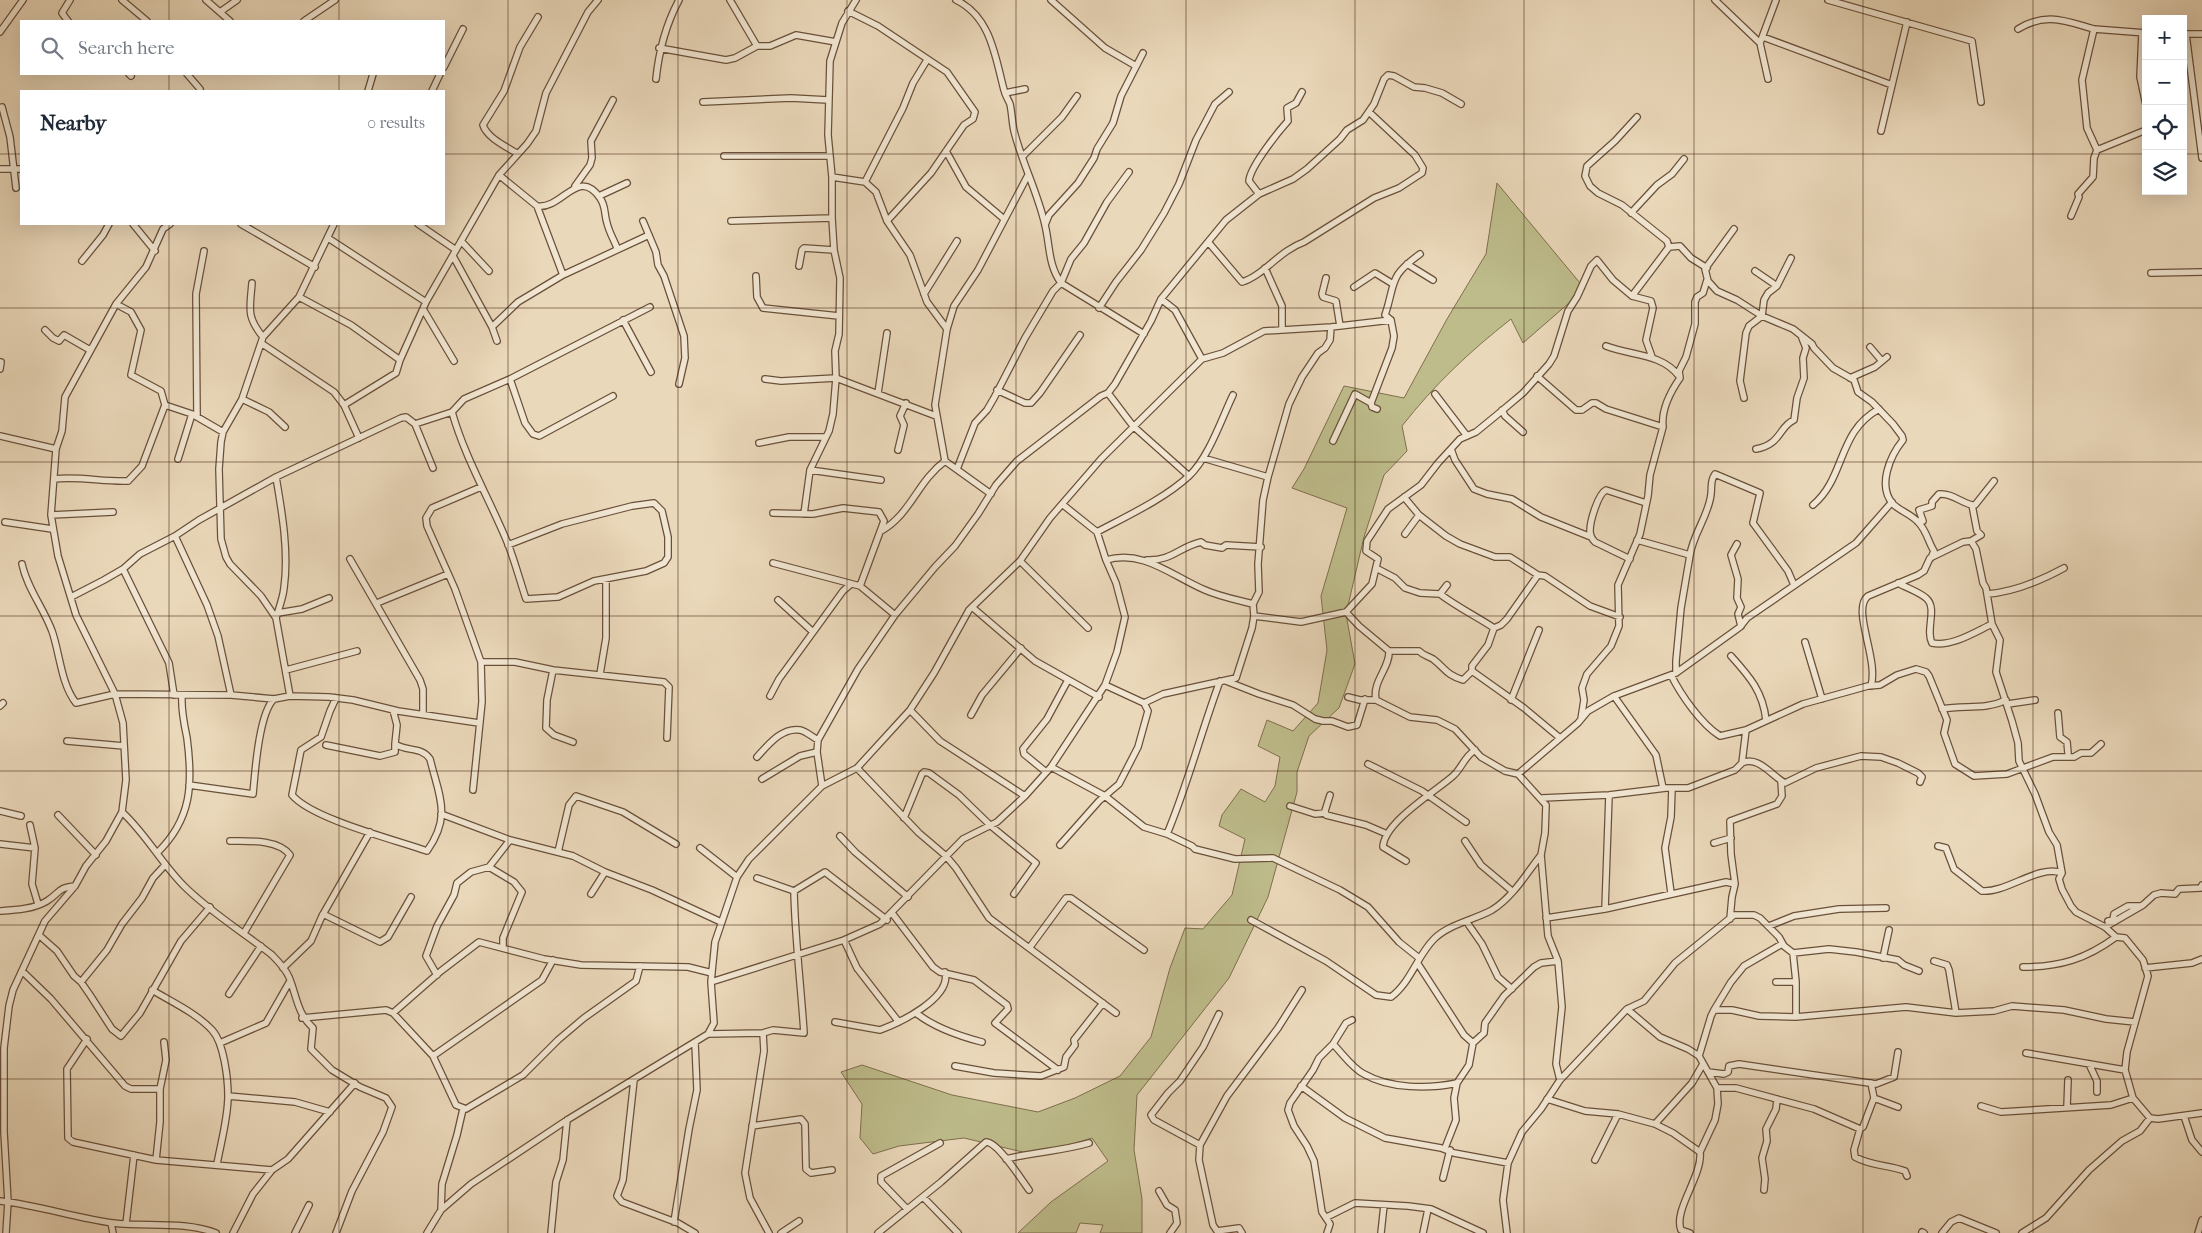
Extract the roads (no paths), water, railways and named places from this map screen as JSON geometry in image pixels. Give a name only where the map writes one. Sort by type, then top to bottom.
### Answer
[{"type":"street","points":[[0,32],[23,0]]},
{"type":"street","points":[[67,20],[62,13],[70,0]]},
{"type":"street","points":[[122,0],[146,20]]},
{"type":"street","points":[[206,0],[229,20]]},
{"type":"street","points":[[220,12],[237,0]]},
{"type":"street","points":[[305,20],[335,0]]},
{"type":"street","points":[[344,406],[396,373],[426,302],[499,175],[536,131],[546,93],[588,12],[598,0]]},
{"type":"street","points":[[656,79],[659,48],[668,20],[679,0]]},
{"type":"street","points":[[730,0],[757,46]]},
{"type":"street","points":[[804,514],[810,470],[826,438],[833,414],[836,378],[835,351],[839,334],[840,278],[834,250],[832,176],[828,134],[830,61],[848,11],[856,0]]},
{"type":"street","points":[[956,0],[968,2],[992,41],[1005,93],[1010,104],[1014,131],[1046,225],[1048,250],[1055,275],[1061,282],[1099,308],[1144,334]]},
{"type":"street","points":[[1051,0],[1105,48],[1136,66]]},
{"type":"street","points":[[1715,0],[1760,43],[1768,79]]},
{"type":"street","points":[[1760,43],[1776,0]]},
{"type":"street","points":[[1828,0],[1972,41],[1981,102]]},
{"type":"street","points":[[848,11],[878,26],[926,60],[947,72],[975,112],[974,119],[964,126],[931,173],[887,221]]},
{"type":"street","points":[[518,154],[492,137],[483,125],[504,91],[520,48],[538,17]]},
{"type":"street","points":[[2018,29],[2030,22],[2051,18],[2094,29],[2142,34]]},
{"type":"street","points":[[1881,131],[1907,22]]},
{"type":"street","points":[[445,65],[463,29]]},
{"type":"street","points":[[2071,216],[2078,194],[2093,177],[2094,158],[2097,150],[2088,128],[2082,80],[2094,29]]},
{"type":"street","points":[[2187,34],[2202,34]]},
{"type":"street","points":[[659,48],[726,60],[735,58],[757,46],[770,46],[796,35],[836,42]]},
{"type":"street","points":[[1763,37],[1892,85]]},
{"type":"street","points":[[1046,225],[1049,215],[1078,183],[1094,158],[1097,149],[1113,123],[1121,96],[1143,53]]},
{"type":"street","points":[[2187,54],[2202,155]]},
{"type":"street","points":[[2142,56],[2140,77],[2142,86]]},
{"type":"street","points":[[865,182],[926,60]]},
{"type":"street","points":[[822,786],[817,752],[818,740],[858,669],[895,615],[934,567],[955,546],[991,494],[1017,461],[1108,393],[1144,334],[1169,287],[1209,243],[1226,220],[1259,194],[1293,179],[1307,170],[1347,130],[1363,120],[1378,95],[1384,79],[1391,74],[1414,87],[1442,93],[1460,104]]},
{"type":"street","points":[[188,75],[200,89]]},
{"type":"street","points":[[368,90],[373,75]]},
{"type":"street","points":[[432,90],[440,75]]},
{"type":"street","points":[[1005,93],[1025,89]]},
{"type":"street","points":[[1099,308],[1141,250],[1164,213],[1179,184],[1196,140],[1215,104],[1229,92]]},
{"type":"street","points":[[1259,194],[1249,181],[1251,174],[1274,137],[1288,122],[1287,108],[1296,103],[1302,92]]},
{"type":"street","points":[[1023,156],[1062,117],[1077,96]]},
{"type":"street","points":[[703,102],[791,98],[828,100]]},
{"type":"street","points":[[537,206],[548,206],[575,186],[590,165],[592,158],[591,141],[613,100]]},
{"type":"street","points":[[2,107],[10,137],[16,188]]},
{"type":"street","points":[[1209,243],[1242,282],[1249,280],[1279,255],[1304,242],[1374,198],[1399,188],[1422,173],[1423,168],[1415,154],[1369,112]]},
{"type":"street","points":[[1637,117],[1615,141],[1587,166],[1585,176],[1590,186],[1598,193],[1622,205],[1667,241],[1669,247]]},
{"type":"street","points":[[2097,150],[2142,132]]},
{"type":"street","points":[[946,151],[966,187],[1004,219]]},
{"type":"street","points":[[724,156],[830,156]]},
{"type":"street","points":[[1631,213],[1657,185],[1672,174],[1684,159]]},
{"type":"street","points":[[0,169],[20,169]]},
{"type":"street","points":[[957,468],[975,423],[987,410],[1025,338],[1053,291],[1061,282],[1071,259],[1084,243],[1107,202],[1129,172]]},
{"type":"street","points":[[499,175],[537,206],[563,275]]},
{"type":"street","points":[[991,494],[946,461],[936,416],[936,396],[947,329],[954,306],[978,270],[1028,175]]},
{"type":"street","points":[[832,176],[865,182],[876,192],[887,221],[910,255],[924,294],[947,329]]},
{"type":"street","points":[[599,196],[627,183]]},
{"type":"street","points":[[575,186],[581,185],[599,196],[606,210],[606,222],[617,248]]},
{"type":"street","points":[[731,221],[832,218]]},
{"type":"street","points":[[643,221],[684,336],[685,358],[679,384]]},
{"type":"street","points":[[82,262],[108,225]]},
{"type":"street","points":[[134,225],[155,251]]},
{"type":"street","points":[[6,1233],[8,1202],[2,1048],[13,990],[46,922],[75,886],[122,812],[126,780],[123,724],[116,694],[103,667],[87,641],[76,615],[52,529],[51,515],[56,449],[62,431],[65,398],[116,304],[146,267],[155,251],[163,229],[169,225]]},
{"type":"street","points":[[243,225],[315,267]]},
{"type":"street","points":[[277,615],[226,558],[219,520],[221,507],[219,469],[223,432],[242,399],[262,340],[299,297],[334,225]]},
{"type":"street","points":[[419,225],[455,253],[492,327],[497,341]]},
{"type":"street","points":[[1581,719],[1584,700],[1582,688],[1587,674],[1611,646],[1619,626],[1618,585],[1641,529],[1650,475],[1663,427],[1662,421],[1671,390],[1680,378],[1679,372],[1686,357],[1695,324],[1695,302],[1697,296],[1703,293],[1707,280],[1705,269],[1734,229]]},
{"type":"street","points":[[492,327],[518,302],[563,275],[617,248],[649,236]]},
{"type":"street","points":[[328,238],[426,302]]},
{"type":"street","points":[[924,294],[957,241]]},
{"type":"street","points":[[461,242],[489,271]]},
{"type":"street","points":[[1632,296],[1669,247],[1680,246],[1692,258],[1707,268]]},
{"type":"street","points":[[799,266],[804,248],[834,250]]},
{"type":"street","points":[[178,459],[195,415],[196,294],[204,251]]},
{"type":"street","points":[[1372,403],[1392,348],[1394,336],[1391,320],[1385,315],[1393,284],[1399,271],[1420,254]]},
{"type":"street","points":[[1744,398],[1740,381],[1748,326],[1762,316],[1764,300],[1768,293],[1777,286],[1791,258]]},
{"type":"street","points":[[1254,616],[1301,622],[1346,612],[1372,584],[1378,559],[1366,551],[1367,541],[1388,509],[1422,485],[1452,448],[1467,436],[1476,432],[1523,393],[1538,376],[1554,356],[1568,311],[1594,262],[1597,260],[1613,280],[1632,296],[1647,299],[1653,304],[1646,340],[1652,357]]},
{"type":"street","points":[[1407,264],[1433,280]]},
{"type":"street","points":[[1265,268],[1282,306],[1282,329]]},
{"type":"street","points":[[1755,270],[1777,286]]},
{"type":"street","points":[[2151,273],[2202,272]]},
{"type":"street","points":[[1354,287],[1375,273],[1393,284]]},
{"type":"street","points":[[756,276],[757,297],[763,308],[839,316]]},
{"type":"street","points":[[1326,278],[1322,294],[1324,297],[1336,300],[1340,326]]},
{"type":"street","points":[[1707,280],[1717,291],[1738,300],[1762,316],[1787,326],[1812,344],[1826,363],[1856,382],[1859,393],[1870,400],[1902,436],[1903,440],[1895,451],[1885,481],[1892,502],[1918,521],[1928,536],[1930,546],[1934,550],[1922,572],[1868,596],[1862,603],[1862,618],[1874,670],[1871,686]]},
{"type":"street","points":[[252,283],[250,315],[253,325],[262,340],[334,392],[344,406],[359,438]]},
{"type":"street","points":[[299,297],[351,325],[400,360]]},
{"type":"street","points":[[1161,299],[1175,310],[1202,359]]},
{"type":"street","points":[[54,479],[69,477],[115,482],[128,481],[142,466],[165,405],[161,391],[131,375],[141,330],[131,312],[116,304]]},
{"type":"street","points":[[416,424],[452,412],[464,399],[593,337],[650,306]]},
{"type":"street","points":[[423,310],[454,361]]},
{"type":"street","points":[[623,320],[651,372]]},
{"type":"street","points":[[427,1233],[441,1210],[471,1184],[567,1120],[708,1034],[714,1023],[711,982],[715,942],[737,877],[749,859],[822,786],[857,768],[910,710],[972,607],[1020,561],[1050,518],[1101,459],[1166,396],[1186,373],[1202,359],[1223,353],[1264,331],[1331,327],[1377,320],[1391,320]]},
{"type":"street","points":[[1144,702],[1163,694],[1236,678],[1254,616],[1254,604],[1260,592],[1258,564],[1261,547],[1263,500],[1268,477],[1288,404],[1302,377],[1330,340],[1331,327]]},
{"type":"street","points":[[45,330],[59,341],[64,336],[90,350]]},
{"type":"street","points":[[878,393],[887,333]]},
{"type":"street","points":[[997,390],[1025,403],[1031,403],[1080,335]]},
{"type":"street","points":[[1756,449],[1770,446],[1783,432],[1788,422],[1794,420],[1797,398],[1804,378],[1803,358],[1806,348],[1802,338]]},
{"type":"street","points":[[1806,348],[1812,344]]},
{"type":"street","points":[[1606,346],[1628,353],[1652,357],[1670,365],[1680,378]]},
{"type":"street","points":[[1850,378],[1875,367],[1884,358],[1870,348]]},
{"type":"street","points":[[0,369],[2,362]]},
{"type":"street","points":[[1538,376],[1576,410],[1582,410],[1592,403],[1596,403],[1663,427]]},
{"type":"street","points":[[510,378],[525,423],[534,434],[539,436],[613,396]]},
{"type":"street","points":[[765,379],[781,381],[836,378],[858,388],[906,403],[936,416]]},
{"type":"street","points":[[1108,393],[1133,426],[1189,476]]},
{"type":"street","points":[[1334,441],[1355,394],[1372,403],[1372,407],[1377,409]]},
{"type":"street","points":[[1435,394],[1467,436]]},
{"type":"street","points":[[1097,532],[1139,510],[1189,476],[1202,458],[1233,395]]},
{"type":"street","points":[[242,399],[268,412],[285,427]]},
{"type":"street","points":[[898,450],[904,425],[900,416],[906,403]]},
{"type":"street","points":[[165,405],[195,415],[223,432]]},
{"type":"street","points":[[1813,505],[1824,496],[1832,484],[1852,434],[1868,415],[1879,409]]},
{"type":"street","points":[[1502,410],[1502,414],[1524,432]]},
{"type":"street","points":[[452,412],[481,487],[508,545],[526,600],[558,597],[594,581],[652,570],[664,563],[668,557],[668,537],[662,511],[659,506],[648,503],[562,524],[508,545]]},
{"type":"street","points":[[71,596],[123,568],[140,554],[175,536],[276,476],[401,418],[406,417],[416,424],[433,468]]},
{"type":"street","points":[[0,436],[56,449]]},
{"type":"street","points":[[759,443],[789,437],[826,438]]},
{"type":"street","points":[[1452,448],[1455,460],[1474,489],[1487,494],[1512,499],[1541,517],[1591,537],[1595,542],[1630,559]]},
{"type":"street","points":[[1202,458],[1268,477]]},
{"type":"street","points":[[881,531],[891,526],[907,507],[930,473],[946,461]]},
{"type":"street","points":[[810,470],[881,480]]},
{"type":"street","points":[[1794,585],[1788,571],[1753,523],[1760,493],[1715,474],[1711,480],[1710,500],[1692,543],[1681,608],[1674,674],[1676,687],[1716,734],[1720,736],[1746,730],[1803,704],[1880,685],[1897,675],[1916,669],[1922,670],[1929,676],[1947,720],[1944,733],[1955,764],[1974,776],[2007,774],[2021,767],[2063,755],[2070,758],[2081,753],[2088,754],[2101,744]]},
{"type":"street","points":[[276,476],[285,558],[284,589],[277,615],[290,696]]},
{"type":"street","points":[[1918,521],[1923,521],[1920,510],[1932,506],[1932,502],[1939,494],[1950,494],[1960,501],[1975,505],[1994,480]]},
{"type":"street","points":[[473,790],[482,702],[482,662],[427,526],[427,514],[440,504],[481,487]]},
{"type":"street","points":[[1591,537],[1590,529],[1598,499],[1602,492],[1613,491],[1646,503]]},
{"type":"street","points":[[1404,497],[1419,515],[1446,536],[1460,544],[1495,557],[1510,557],[1538,575],[1550,579],[1590,606],[1620,617]]},
{"type":"street","points":[[1518,774],[1588,711],[1614,696],[1674,674],[1741,626],[1747,618],[1765,608],[1794,585],[1856,543],[1892,502]]},
{"type":"street","points":[[711,982],[844,940],[887,920],[967,836],[991,826],[1025,796],[1048,769],[1098,698],[1105,685],[1117,652],[1126,616],[1097,532],[1062,504]]},
{"type":"street","points":[[1931,558],[1962,542],[1971,541],[1980,535],[1977,531],[1972,505]]},
{"type":"street","points":[[773,513],[804,514],[844,508],[879,512],[884,521],[891,526]]},
{"type":"street","points":[[51,515],[112,512]]},
{"type":"street","points":[[1405,534],[1419,515]]},
{"type":"street","points":[[860,586],[884,521]]},
{"type":"street","points":[[5,522],[52,529]]},
{"type":"street","points":[[175,536],[214,626],[231,695]]},
{"type":"street","points":[[1637,540],[1690,555]]},
{"type":"street","points":[[1971,541],[1976,549],[1992,624],[2000,640],[1996,672],[2007,702],[2018,743],[2018,761],[2035,794],[2048,832],[2057,845],[2062,873],[2059,879],[2071,906],[2085,918],[2102,926],[2116,937],[2125,938],[2143,960],[2148,976],[2135,1022],[2125,1070],[2134,1098],[2150,1118],[2158,1119],[2202,1113]]},
{"type":"street","points":[[1145,560],[1161,561],[1192,544],[1200,542],[1205,545],[1222,548],[1226,545],[1261,547]]},
{"type":"street","points":[[1737,544],[1731,555],[1738,579],[1737,598],[1741,607],[1738,614],[1741,626]]},
{"type":"street","points":[[1106,560],[1116,557],[1133,556],[1145,560],[1204,590],[1254,604]]},
{"type":"street","points":[[350,558],[420,680],[422,688],[422,714]]},
{"type":"street","points":[[1020,561],[1088,628]]},
{"type":"street","points":[[773,563],[798,568],[850,585],[860,586],[895,615]]},
{"type":"street","points":[[22,564],[25,579],[52,631],[64,676],[76,704],[116,694],[231,695],[274,699],[290,696],[336,698],[353,700],[393,710],[479,723]]},
{"type":"street","points":[[123,568],[169,663],[174,696]]},
{"type":"street","points":[[1376,568],[1395,578],[1405,588],[1420,593],[1440,594],[1456,607],[1474,614],[1494,628]]},
{"type":"street","points":[[1987,594],[2015,589],[2041,580],[2064,568]]},
{"type":"street","points":[[377,603],[448,574]]},
{"type":"street","points":[[1494,628],[1501,625],[1507,619],[1538,575]]},
{"type":"street","points":[[600,674],[606,638],[606,579]]},
{"type":"street","points":[[1898,583],[1927,598],[1930,603],[1929,635],[1932,643],[1938,644],[1962,638],[1992,624]]},
{"type":"street","points":[[770,696],[813,632],[843,591],[850,585]]},
{"type":"street","points":[[1440,594],[1447,585]]},
{"type":"street","points":[[277,615],[302,609],[329,598]]},
{"type":"street","points":[[778,600],[813,632]]},
{"type":"street","points":[[972,607],[1035,660],[1098,698]]},
{"type":"street","points":[[1346,612],[1359,626],[1389,651],[1419,651],[1425,657],[1432,659],[1446,673],[1463,680],[1472,671],[1472,666],[1492,636],[1494,628]]},
{"type":"street","points":[[1511,700],[1539,630]]},
{"type":"street","points":[[1805,642],[1822,699]]},
{"type":"street","points":[[971,715],[982,695],[1021,648]]},
{"type":"street","points":[[286,670],[357,651]]},
{"type":"street","points":[[1376,700],[1375,691],[1389,658],[1389,651]]},
{"type":"street","points":[[1731,656],[1754,683],[1764,704],[1766,720]]},
{"type":"street","points":[[482,662],[515,662],[553,670],[664,682],[669,687],[667,738]]},
{"type":"street","points":[[553,670],[547,700],[546,728],[554,735],[573,742]]},
{"type":"street","points":[[1472,671],[1560,738]]},
{"type":"street","points":[[1068,680],[1047,719],[1023,749],[1024,754],[1048,769],[1106,796],[1144,827],[1167,834],[1192,846],[1195,850],[1235,859],[1273,858],[1340,890],[1368,907],[1418,961],[1464,1035],[1473,1043]]},
{"type":"street","points":[[1223,681],[1294,705],[1316,719],[1332,721],[1348,727],[1357,725],[1365,699]]},
{"type":"street","points":[[1167,834],[1184,793],[1200,745],[1203,728],[1223,681]]},
{"type":"street","points":[[1060,845],[1099,801],[1119,784],[1138,747],[1148,711],[1144,702],[1105,685]]},
{"type":"street","points":[[157,853],[169,841],[180,825],[189,797],[190,762],[181,709],[182,696]]},
{"type":"street","points":[[1614,696],[1656,755],[1663,788]]},
{"type":"street","points":[[1348,697],[1354,700],[1376,700],[1410,717],[1442,722],[1460,733],[1490,763],[1505,771],[1518,774],[1528,788],[1542,798],[1546,805],[1547,817],[1541,855],[1548,936],[1558,961],[1562,1007],[1556,1064],[1560,1080]]},
{"type":"street","points":[[336,698],[321,737],[300,750],[292,795],[310,808],[370,832],[427,851],[440,827],[442,800],[430,759],[420,750],[399,747],[395,744]]},
{"type":"street","points":[[189,785],[253,794],[255,762],[262,723],[270,702],[274,699]]},
{"type":"street","points":[[1942,709],[1993,706],[2007,702],[2035,700]]},
{"type":"street","points":[[326,745],[380,756],[395,752],[397,725],[393,710]]},
{"type":"street","points":[[910,710],[940,741],[1025,796]]},
{"type":"street","points":[[2058,713],[2060,737],[2066,742],[2063,755]]},
{"type":"street","points":[[757,757],[776,738],[789,731],[802,730],[818,740]]},
{"type":"street","points":[[1742,763],[1746,730]]},
{"type":"street","points":[[67,741],[124,746]]},
{"type":"street","points":[[1406,861],[1383,847],[1383,840],[1386,834],[1418,801],[1428,796],[1454,775],[1467,755],[1475,750]]},
{"type":"street","points":[[762,780],[800,756],[817,752]]},
{"type":"street","points":[[1542,798],[1609,795],[1663,788],[1688,788],[1719,778],[1735,770],[1745,761],[1755,762],[1785,783],[1816,768],[1856,757],[1874,756],[1898,763],[1918,773],[1922,777],[1920,782]]},
{"type":"street","points":[[1368,764],[1449,808],[1466,822]]},
{"type":"street","points":[[857,768],[904,818],[946,856],[989,918],[1116,1013]]},
{"type":"street","points":[[904,818],[924,772],[929,773],[959,795],[991,826],[1036,863],[1014,894]]},
{"type":"street","points":[[1730,920],[1732,897],[1736,884],[1730,821],[1777,804],[1782,796],[1781,781]]},
{"type":"street","points":[[1671,893],[1665,848],[1671,817],[1672,788]]},
{"type":"street","points":[[1325,813],[1330,795]]},
{"type":"street","points":[[1605,910],[1609,795]]},
{"type":"street","points":[[558,852],[569,804],[576,796],[622,812],[676,844]]},
{"type":"street","points":[[1290,806],[1315,814],[1325,813],[1328,816],[1366,825],[1386,834]]},
{"type":"street","points":[[0,811],[21,816]]},
{"type":"street","points":[[122,812],[135,824],[165,865],[184,886],[261,946],[284,968],[302,1018],[313,1028],[312,1049],[332,1070],[386,1098],[392,1107],[384,1132],[352,1191],[336,1233]]},
{"type":"street","points":[[441,814],[510,840],[573,856],[605,872],[652,890],[721,922]]},
{"type":"street","points":[[58,815],[96,855]]},
{"type":"street","points":[[30,825],[35,848],[32,884],[38,904]]},
{"type":"street","points":[[284,968],[311,941],[370,832]]},
{"type":"street","points":[[840,836],[855,852],[908,897]]},
{"type":"street","points":[[1714,844],[1731,838]]},
{"type":"street","points":[[436,975],[426,956],[437,926],[454,895],[457,883],[471,872],[489,866],[510,840]]},
{"type":"street","points":[[230,841],[270,844],[286,850],[290,855],[244,933]]},
{"type":"street","points":[[1465,841],[1481,865],[1512,891]]},
{"type":"street","points":[[0,844],[35,848]]},
{"type":"street","points":[[1938,846],[1946,848],[1954,869],[1982,891],[2022,885],[2034,876],[2052,870],[2062,873]]},
{"type":"street","points":[[700,848],[737,877]]},
{"type":"street","points":[[1251,920],[1326,961],[1376,995],[1391,997],[1396,994],[1436,937],[1493,909],[1512,891],[1541,855]]},
{"type":"street","points":[[81,982],[107,950],[122,924],[142,898],[152,878],[165,865]]},
{"type":"street","points":[[489,866],[514,882],[522,892],[503,938],[503,947]]},
{"type":"street","points":[[591,894],[605,872]]},
{"type":"street","points":[[794,891],[825,872],[887,920]]},
{"type":"street","points":[[757,878],[794,891]]},
{"type":"street","points":[[1546,918],[1605,910],[1671,893],[1677,894],[1726,882],[1736,884]]},
{"type":"street","points":[[2102,926],[2141,906],[2154,895],[2161,893],[2175,894],[2179,889],[2201,888],[2202,885]]},
{"type":"street","points":[[0,911],[20,910],[38,904],[46,901],[62,887],[75,886]]},
{"type":"street","points":[[708,1034],[773,1030],[804,1033],[797,955],[794,891]]},
{"type":"street","points":[[324,914],[380,942],[388,937],[411,897]]},
{"type":"street","points":[[1030,947],[1066,898],[1071,898],[1144,950]]},
{"type":"street","points":[[40,936],[57,951],[74,976],[81,982],[112,1029],[121,1036],[140,1013],[181,941],[210,907]]},
{"type":"street","points":[[1769,926],[1794,916],[1839,909],[1886,908]]},
{"type":"street","points":[[892,914],[928,962],[940,972],[974,980],[1007,1005],[1008,1009],[995,1023],[1058,1070]]},
{"type":"street","points":[[1507,1233],[1503,1200],[1508,1163],[1522,1132],[1548,1099],[1560,1080],[1627,1009],[1644,1001],[1675,963],[1734,915],[1754,915],[1769,926],[1779,937],[1782,944],[1793,953],[1798,954],[1829,949],[1856,952],[1898,960],[1918,972]]},
{"type":"street","points":[[1466,921],[1482,944],[1498,977],[1512,989]]},
{"type":"street","points":[[1883,958],[1889,930]]},
{"type":"street","points":[[2023,967],[2047,967],[2084,956],[2099,950],[2116,937]]},
{"type":"street","points":[[489,944],[503,938]]},
{"type":"street","points":[[844,940],[857,968],[898,1021]]},
{"type":"street","points":[[393,1013],[436,975],[479,942],[553,960],[604,967],[688,967],[712,973]]},
{"type":"street","points":[[1699,1056],[1710,1016],[1731,982],[1744,966],[1782,944]]},
{"type":"street","points":[[229,994],[261,946]]},
{"type":"street","points":[[1793,953],[1796,982],[1796,1017]]},
{"type":"street","points":[[2145,968],[2192,963],[2202,959]]},
{"type":"street","points":[[433,1056],[542,980],[553,960]]},
{"type":"street","points":[[1443,1178],[1456,1120],[1454,1098],[1457,1083],[1469,1065],[1473,1043],[1484,1033],[1485,1023],[1504,996],[1534,967],[1541,963],[1558,961]]},
{"type":"street","points":[[1934,962],[1947,966],[1949,970],[1956,1013]]},
{"type":"street","points":[[441,1210],[442,1184],[458,1135],[463,1109],[523,1075],[558,1040],[584,1018],[636,982],[640,966]]},
{"type":"street","points":[[22,971],[87,1039],[125,1086],[131,1089],[160,1089]]},
{"type":"street","points":[[836,1022],[880,1030],[916,1013],[936,997],[945,981],[945,972]]},
{"type":"street","points":[[220,1043],[266,1023],[290,981]]},
{"type":"street","points":[[1776,982],[1796,982]]},
{"type":"street","points":[[152,990],[185,1010],[212,1030],[220,1043],[228,1096],[217,1164]]},
{"type":"street","points":[[1242,1233],[1239,1228],[1217,1231],[1213,1225],[1199,1160],[1200,1145],[1228,1096],[1278,1028],[1302,990]]},
{"type":"street","points":[[955,1066],[994,1073],[1041,1076],[1058,1070],[1064,1067],[1066,1056],[1075,1045],[1074,1040],[1102,1003]]},
{"type":"street","points":[[1714,1010],[1732,1010],[1759,1016],[1796,1017],[1906,1007],[1956,1013],[1994,1010],[2012,1006],[2064,1010],[2106,1019],[2135,1022]]},
{"type":"street","points":[[1627,1009],[1660,1037],[1699,1056],[1717,1088],[1716,1120],[1700,1152],[1699,1168],[1687,1193],[1679,1223],[1681,1230],[1690,1233]]},
{"type":"street","points":[[302,1018],[371,1010],[386,1010],[393,1013],[433,1056],[456,1106],[463,1109]]},
{"type":"street","points":[[916,1013],[954,1034],[982,1042]]},
{"type":"street","points":[[1200,1145],[1154,1120],[1151,1115],[1180,1081],[1204,1047],[1219,1014]]},
{"type":"street","points":[[1327,1233],[1330,1224],[1322,1212],[1314,1161],[1289,1115],[1290,1103],[1319,1058],[1333,1044],[1346,1023],[1352,1020]]},
{"type":"street","points":[[764,1032],[764,1051],[745,1168],[748,1191],[769,1233]]},
{"type":"street","points":[[87,1039],[67,1069],[68,1138],[73,1142],[156,1160],[272,1170]]},
{"type":"street","points":[[156,1160],[160,1122],[160,1089],[166,1060],[164,1042]]},
{"type":"street","points":[[674,1222],[697,1090],[695,1043]]},
{"type":"street","points":[[1333,1044],[1358,1070],[1375,1079],[1396,1085],[1410,1086],[1445,1086],[1457,1083]]},
{"type":"street","points":[[1708,1072],[1724,1074],[1728,1072],[1732,1064],[1739,1064],[1876,1084],[1894,1077],[1898,1052]]},
{"type":"street","points":[[2026,1052],[2125,1070]]},
{"type":"street","points":[[1656,1124],[1692,1083],[1703,1064]]},
{"type":"street","points":[[2089,1064],[2097,1080],[2097,1092]]},
{"type":"street","points":[[634,1080],[623,1180],[617,1196],[622,1202],[674,1222],[695,1233]]},
{"type":"street","points":[[2067,1107],[2068,1080]]},
{"type":"street","points":[[232,1233],[253,1194],[272,1170],[288,1159],[355,1083]]},
{"type":"street","points":[[1871,1083],[1874,1098],[1863,1127],[1860,1129],[1854,1150],[1856,1157],[1879,1166],[1899,1169],[1905,1172],[1907,1176]]},
{"type":"street","points":[[1301,1086],[1345,1118],[1385,1138],[1448,1149],[1508,1163]]},
{"type":"street","points":[[1717,1088],[1736,1088],[1814,1109],[1860,1129]]},
{"type":"street","points":[[228,1096],[295,1102],[330,1112]]},
{"type":"street","points":[[1874,1098],[1898,1107]]},
{"type":"street","points":[[1981,1106],[2001,1112],[2111,1105],[2134,1098]]},
{"type":"street","points":[[1548,1099],[1585,1112],[1618,1114],[1656,1124],[1673,1133],[1700,1152]]},
{"type":"street","points":[[1764,1190],[1765,1179],[1762,1158],[1767,1141],[1766,1129],[1776,1109],[1777,1099]]},
{"type":"street","points":[[1595,1160],[1618,1114]]},
{"type":"street","points":[[2184,1116],[2192,1140],[2202,1152]]},
{"type":"street","points":[[2022,1233],[2046,1218],[2089,1170],[2122,1141],[2140,1131],[2150,1118]]},
{"type":"street","points":[[752,1126],[801,1119],[804,1124],[806,1170],[810,1173],[832,1170]]},
{"type":"street","points":[[551,1233],[556,1182],[563,1160],[567,1120]]},
{"type":"street","points":[[878,1233],[986,1142],[994,1145],[1029,1190]]},
{"type":"street","points":[[907,1209],[881,1182],[881,1176],[940,1143]]},
{"type":"street","points":[[1006,1159],[1090,1143]]},
{"type":"street","points":[[126,1224],[134,1155]]},
{"type":"street","points":[[1159,1190],[1168,1205],[1175,1210],[1177,1223],[1170,1233]]},
{"type":"street","points":[[923,1197],[958,1233]]},
{"type":"street","points":[[0,1201],[111,1223],[195,1228],[216,1233]]},
{"type":"street","points":[[1327,1217],[1355,1202],[1428,1209],[1483,1233]]},
{"type":"street","points":[[296,1233],[309,1205]]},
{"type":"street","points":[[1381,1233],[1384,1205]]},
{"type":"street","points":[[1423,1233],[1428,1209]]},
{"type":"street","points":[[1942,1233],[1951,1222],[1963,1218],[1996,1233]]},
{"type":"street","points":[[2198,1233],[2202,1220]]},
{"type":"street","points":[[781,1233],[799,1221]]},
{"type":"street","points":[[111,1223],[113,1233]]}]
